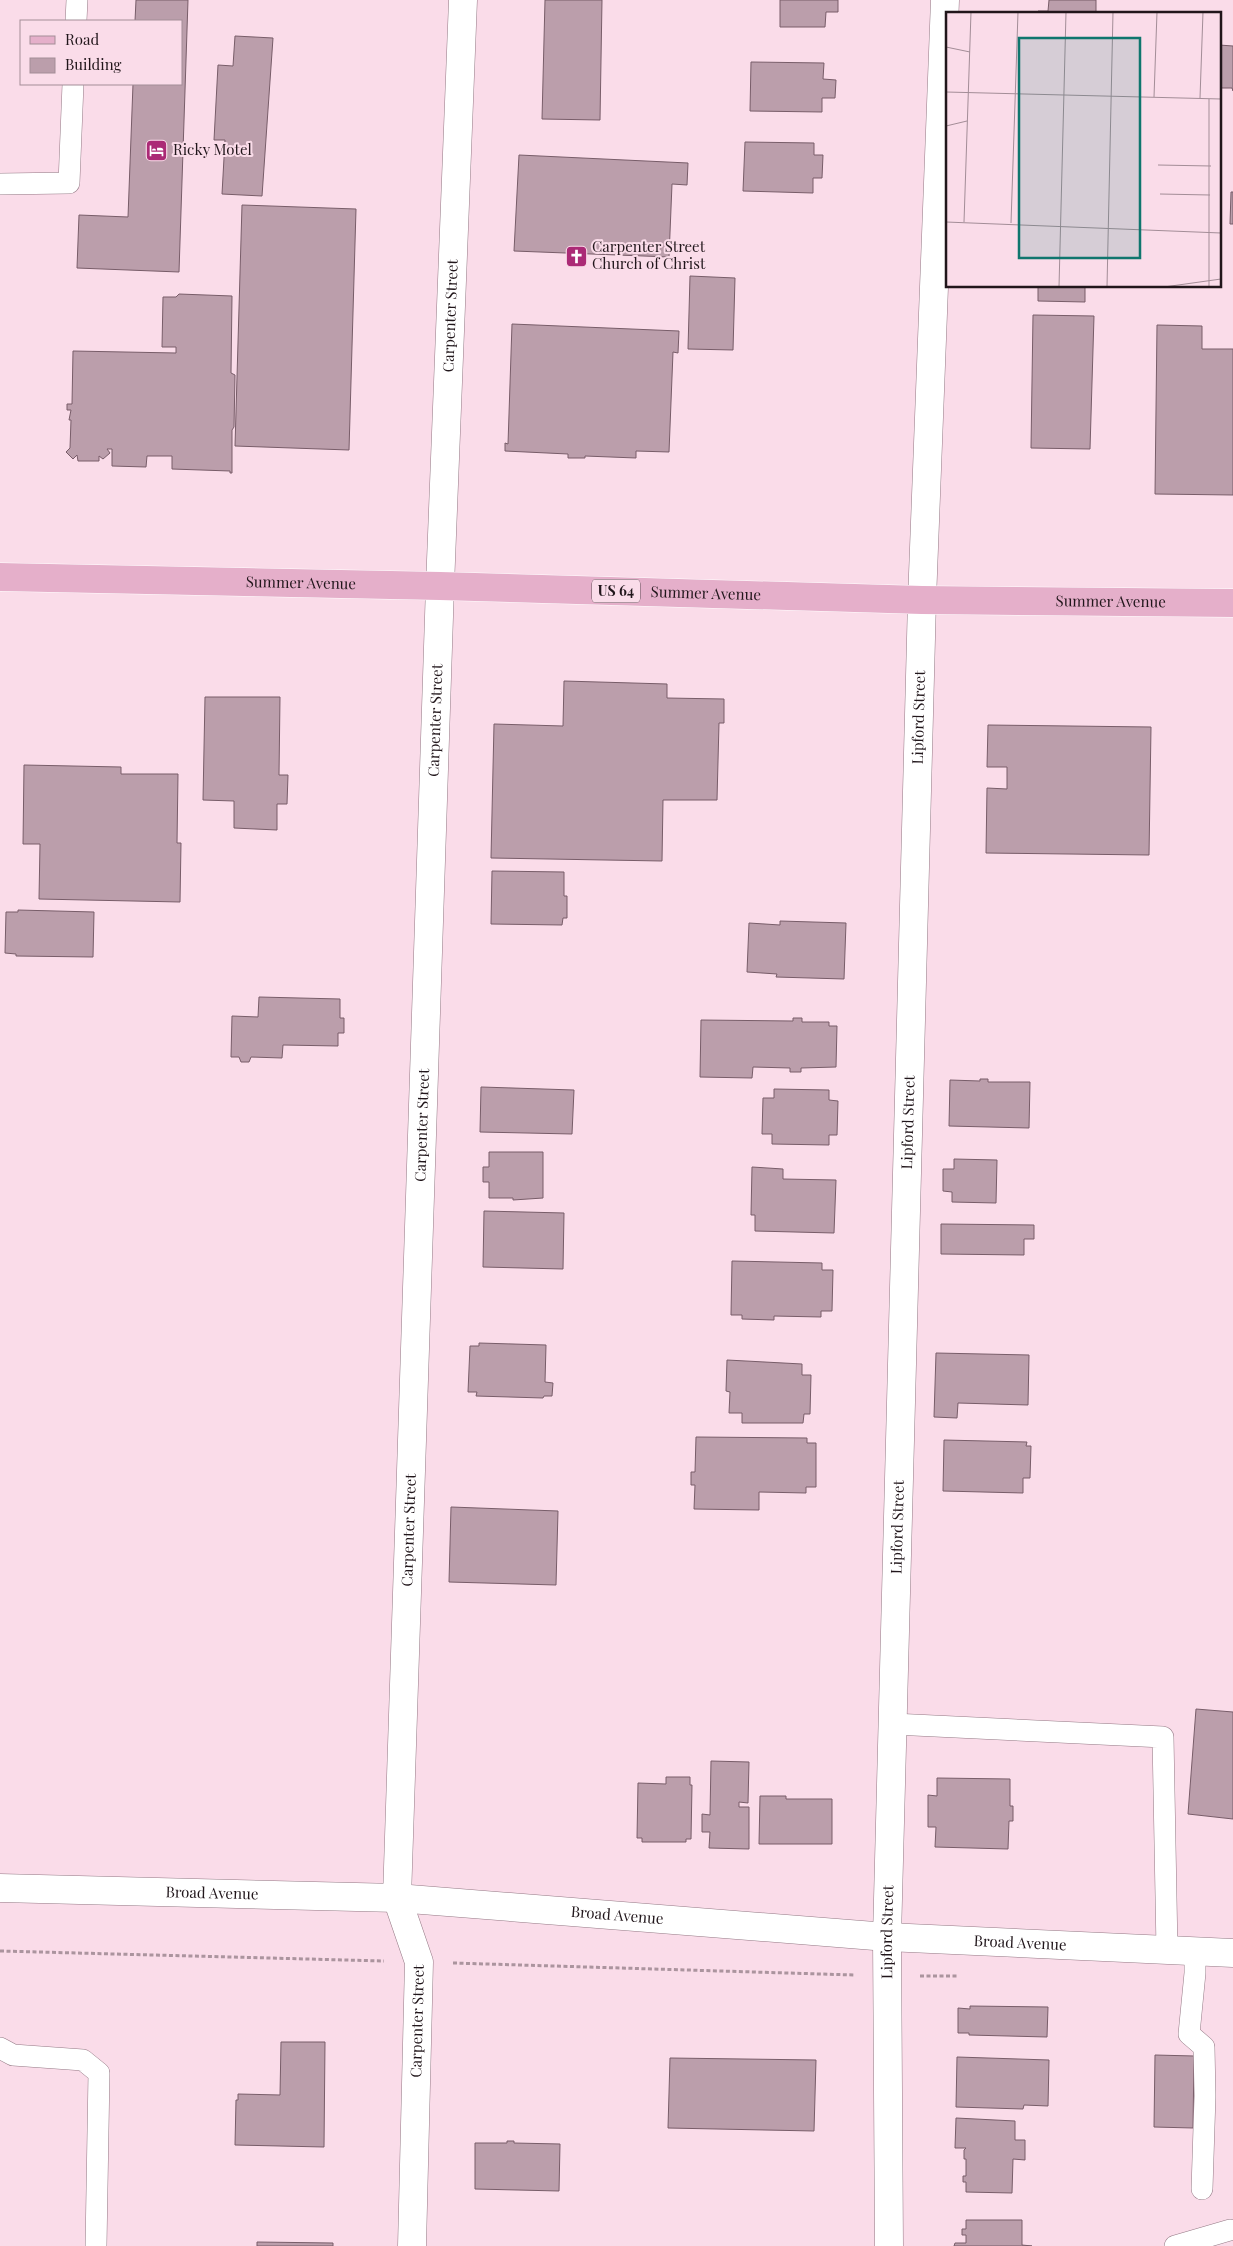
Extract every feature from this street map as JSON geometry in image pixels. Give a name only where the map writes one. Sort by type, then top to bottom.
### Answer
[{"type":"main road","name":"Summer Avenue","points":[[0,577],[440,586],[922,600],[1233,603]]},
{"type":"street","name":"Carpenter Street","points":[[412,2246],[419,1962],[397,1898],[440,586],[463,0]]},
{"type":"street","name":"Lipford Street","points":[[889,2246],[887,1937],[922,600],[945,0]]},
{"type":"street","name":"Broad Avenue","points":[[0,1888],[397,1898],[887,1937],[1233,1953]]},
{"type":"lane","points":[[76,20],[77,0]]},
{"type":"lane","points":[[0,184],[69,183],[73,85]]},
{"type":"lane","points":[[893,1724],[1163,1737],[1167,1950]]},
{"type":"lane","points":[[1195,1952],[1195,1973],[1189,2034],[1204,2047],[1206,2096],[1202,2189]]},
{"type":"lane","points":[[0,2048],[13,2055],[84,2060],[99,2073],[96,2246]]},
{"type":"lane","points":[[1175,2246],[1232,2226]]},
{"type":"path","points":[[0,1951],[887,1976],[962,1976]]},
{"type":"building","name":"Ricky Motel","points":[[136,0],[188,0],[179,272],[77,268],[79,215],[128,217],[133,85],[182,85],[182,20],[135,20]]},
{"type":"building","points":[[545,0],[602,0],[600,120],[542,119]]},
{"type":"building","points":[[780,0],[838,0],[838,12],[826,12],[825,27],[780,27]]},
{"type":"building","points":[[1049,0],[1096,0],[1096,12],[1038,12],[1048,11]]},
{"type":"building","points":[[235,36],[273,38],[262,196],[222,194],[225,140],[214,140],[218,65],[233,66]]},
{"type":"building","points":[[1220,45],[1233,46],[1233,91],[1232,88],[1220,88]]},
{"type":"building","points":[[751,62],[824,63],[823,79],[836,80],[835,98],[822,98],[822,112],[750,111]]},
{"type":"building","points":[[745,142],[814,143],[814,155],[823,155],[822,178],[813,178],[813,193],[743,191]]},
{"type":"building","points":[[519,155],[688,163],[687,185],[672,184],[669,257],[514,251]]},
{"type":"building","points":[[1231,192],[1233,192],[1233,224],[1230,224]]},
{"type":"building","points":[[242,205],[356,209],[349,450],[235,446]]},
{"type":"building","points":[[690,276],[735,278],[733,350],[688,349]]},
{"type":"building","points":[[1038,288],[1085,288],[1085,302],[1038,301]]},
{"type":"building","points":[[179,294],[232,296],[231,373],[235,375],[232,473],[230,471],[172,469],[172,456],[147,456],[146,467],[112,466],[112,449],[107,449],[110,453],[103,459],[99,456],[99,461],[78,461],[77,455],[73,459],[66,452],[70,448],[71,420],[69,420],[71,410],[67,410],[67,404],[72,404],[73,351],[176,353],[176,347],[162,347],[163,297],[176,297]]},
{"type":"building","points":[[1033,315],[1094,316],[1090,449],[1031,448]]},
{"type":"building","points":[[512,324],[679,331],[678,353],[673,352],[669,452],[636,451],[636,458],[585,456],[585,458],[568,458],[568,454],[505,451],[505,443],[508,444]]},
{"type":"building","points":[[1157,325],[1202,326],[1202,349],[1233,349],[1233,495],[1155,494]]},
{"type":"building","points":[[564,681],[667,684],[667,698],[724,699],[724,723],[719,723],[717,800],[663,800],[662,861],[491,858],[494,724],[563,726]]},
{"type":"building","points":[[205,697],[280,697],[279,775],[288,775],[287,804],[277,804],[277,830],[234,828],[234,801],[203,800]]},
{"type":"building","points":[[988,725],[1151,727],[1149,855],[986,853],[987,788],[1007,789],[1007,767],[987,767]]},
{"type":"building","points":[[24,765],[121,767],[121,774],[178,774],[177,843],[181,843],[180,902],[39,899],[40,844],[23,844]]},
{"type":"building","points":[[492,871],[564,872],[564,896],[567,896],[567,918],[563,918],[562,925],[491,924]]},
{"type":"building","points":[[18,910],[94,912],[93,957],[16,956],[16,954],[5,953],[6,912],[18,912]]},
{"type":"building","points":[[780,921],[846,923],[844,979],[776,977],[777,974],[747,972],[749,923],[780,925]]},
{"type":"building","points":[[259,997],[340,999],[340,1018],[344,1018],[344,1033],[338,1033],[338,1046],[283,1045],[282,1058],[251,1057],[249,1062],[241,1062],[239,1057],[231,1057],[232,1016],[258,1017]]},
{"type":"building","points":[[793,1018],[802,1018],[802,1022],[829,1022],[829,1026],[837,1026],[836,1067],[801,1068],[801,1072],[790,1072],[790,1068],[753,1067],[752,1078],[700,1077],[701,1020],[793,1021]]},
{"type":"building","points":[[980,1079],[988,1079],[988,1082],[1030,1082],[1029,1128],[949,1126],[950,1080],[980,1081]]},
{"type":"building","points":[[481,1087],[574,1090],[572,1134],[480,1132]]},
{"type":"building","points":[[774,1089],[829,1090],[829,1100],[838,1101],[837,1135],[829,1135],[829,1145],[772,1144],[772,1134],[762,1134],[763,1098],[774,1098]]},
{"type":"building","points":[[489,1152],[543,1152],[543,1198],[513,1200],[513,1198],[489,1198],[489,1182],[483,1182],[483,1167],[489,1167]]},
{"type":"building","points":[[954,1159],[997,1160],[996,1203],[952,1202],[952,1192],[943,1191],[943,1169],[954,1169]]},
{"type":"building","points":[[752,1167],[783,1169],[783,1179],[836,1180],[834,1233],[755,1231],[755,1215],[751,1215]]},
{"type":"building","points":[[484,1211],[564,1213],[563,1269],[483,1267]]},
{"type":"building","points":[[941,1224],[1034,1225],[1034,1239],[1024,1239],[1024,1255],[941,1254]]},
{"type":"building","points":[[732,1261],[822,1263],[822,1270],[833,1270],[832,1311],[821,1311],[821,1317],[774,1316],[774,1320],[742,1319],[742,1315],[731,1315]]},
{"type":"building","points":[[479,1343],[546,1345],[545,1382],[553,1383],[552,1396],[544,1396],[543,1398],[476,1396],[477,1392],[468,1392],[470,1346],[479,1346]]},
{"type":"building","points":[[936,1353],[1029,1355],[1028,1405],[958,1403],[957,1418],[934,1417]]},
{"type":"building","points":[[727,1360],[802,1364],[802,1375],[811,1375],[810,1414],[804,1414],[803,1423],[742,1423],[742,1413],[729,1413],[730,1392],[726,1391]]},
{"type":"building","points":[[696,1437],[807,1438],[807,1443],[816,1443],[816,1487],[806,1487],[806,1493],[759,1492],[759,1510],[694,1509],[695,1485],[691,1485],[691,1472],[695,1472]]},
{"type":"building","points":[[944,1440],[1027,1442],[1026,1446],[1031,1446],[1030,1478],[1023,1478],[1023,1493],[943,1491]]},
{"type":"building","points":[[451,1507],[558,1511],[556,1585],[449,1582]]},
{"type":"building","points":[[1196,1709],[1233,1712],[1233,1819],[1188,1814]]},
{"type":"building","points":[[711,1761],[749,1762],[748,1803],[739,1802],[739,1807],[749,1807],[749,1849],[709,1848],[710,1832],[702,1832],[702,1814],[710,1815]]},
{"type":"building","points":[[666,1777],[690,1777],[690,1785],[692,1785],[691,1839],[686,1839],[686,1842],[642,1842],[642,1838],[637,1838],[638,1783],[666,1784]]},
{"type":"building","points":[[937,1778],[1010,1779],[1010,1806],[1013,1806],[1013,1821],[1009,1821],[1008,1849],[935,1847],[936,1827],[928,1827],[928,1795],[937,1796]]},
{"type":"building","points":[[760,1796],[786,1796],[786,1799],[832,1799],[832,1844],[759,1844]]},
{"type":"building","points":[[970,2006],[1048,2007],[1047,2037],[969,2035],[969,2033],[958,2033],[958,2008],[970,2009]]},
{"type":"building","points":[[281,2042],[325,2042],[324,2147],[235,2145],[236,2100],[238,2100],[238,2094],[280,2095]]},
{"type":"building","points":[[1155,2055],[1194,2056],[1193,2128],[1154,2127]]},
{"type":"building","points":[[957,2057],[1049,2060],[1048,2106],[1024,2105],[1023,2109],[956,2107]]},
{"type":"building","points":[[670,2058],[816,2060],[814,2131],[668,2128]]},
{"type":"building","points":[[956,2118],[1015,2121],[1015,2140],[1025,2140],[1025,2160],[1013,2159],[1012,2193],[966,2192],[966,2182],[963,2182],[963,2176],[966,2176],[964,2150],[966,2148],[955,2148]]},
{"type":"building","points":[[507,2141],[514,2141],[514,2143],[560,2144],[559,2191],[475,2189],[475,2143],[507,2143]]},
{"type":"building","points":[[966,2220],[1022,2220],[1022,2245],[1032,2246],[954,2246],[955,2243],[966,2243],[966,2235],[962,2235],[962,2229],[966,2229]]},
{"type":"building","points":[[257,2242],[333,2243],[333,2246],[257,2246]]},
{"type":"place","name":"Ricky Motel","points":[[157,150]]},
{"type":"place","name":"Carpenter Street Church of Christ","points":[[576,256]]}]
